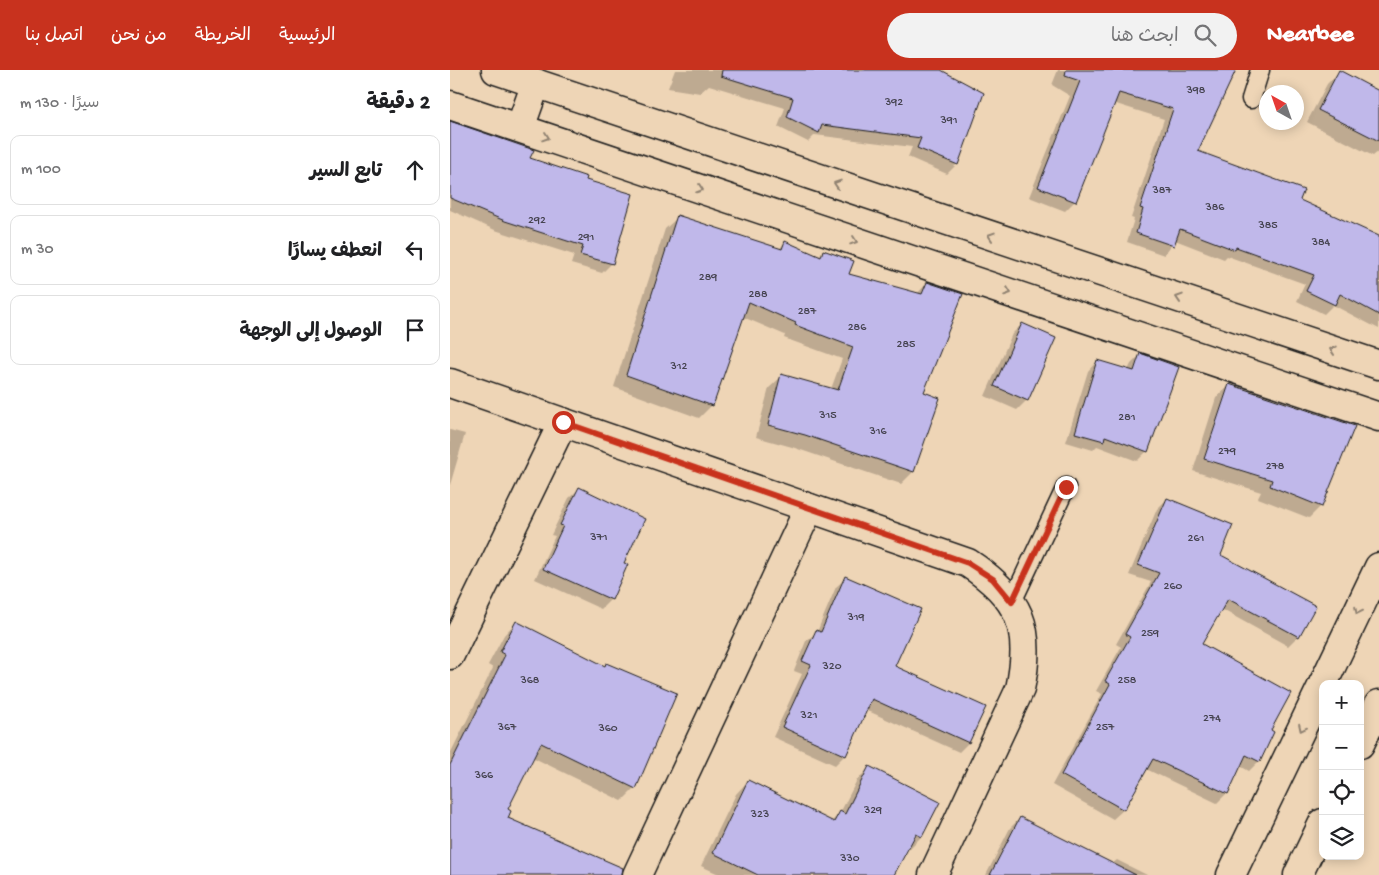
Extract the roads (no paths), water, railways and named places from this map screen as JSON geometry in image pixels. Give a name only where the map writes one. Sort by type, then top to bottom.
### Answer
[{"type":"street","points":[[496,70],[1379,365]]},
{"type":"street","points":[[520,128],[536,83]]},
{"type":"street","points":[[450,104],[1379,417]]},
{"type":"street","points":[[450,383],[968,563],[993,579],[1012,602],[1023,630],[1026,659],[1020,689],[933,875]]},
{"type":"street","points":[[450,655],[563,422]]},
{"type":"street","points":[[637,875],[810,508]]},
{"type":"street","points":[[1325,680],[1379,567]]},
{"type":"street","points":[[1231,875],[1319,692]]},
{"type":"street","points":[[1364,736],[1379,704]]},
{"type":"street","points":[[1298,875],[1319,831]]},
{"type":"lane","points":[[1251,99],[1260,70]]},
{"type":"lane","points":[[1012,602],[1066,487]]}]
